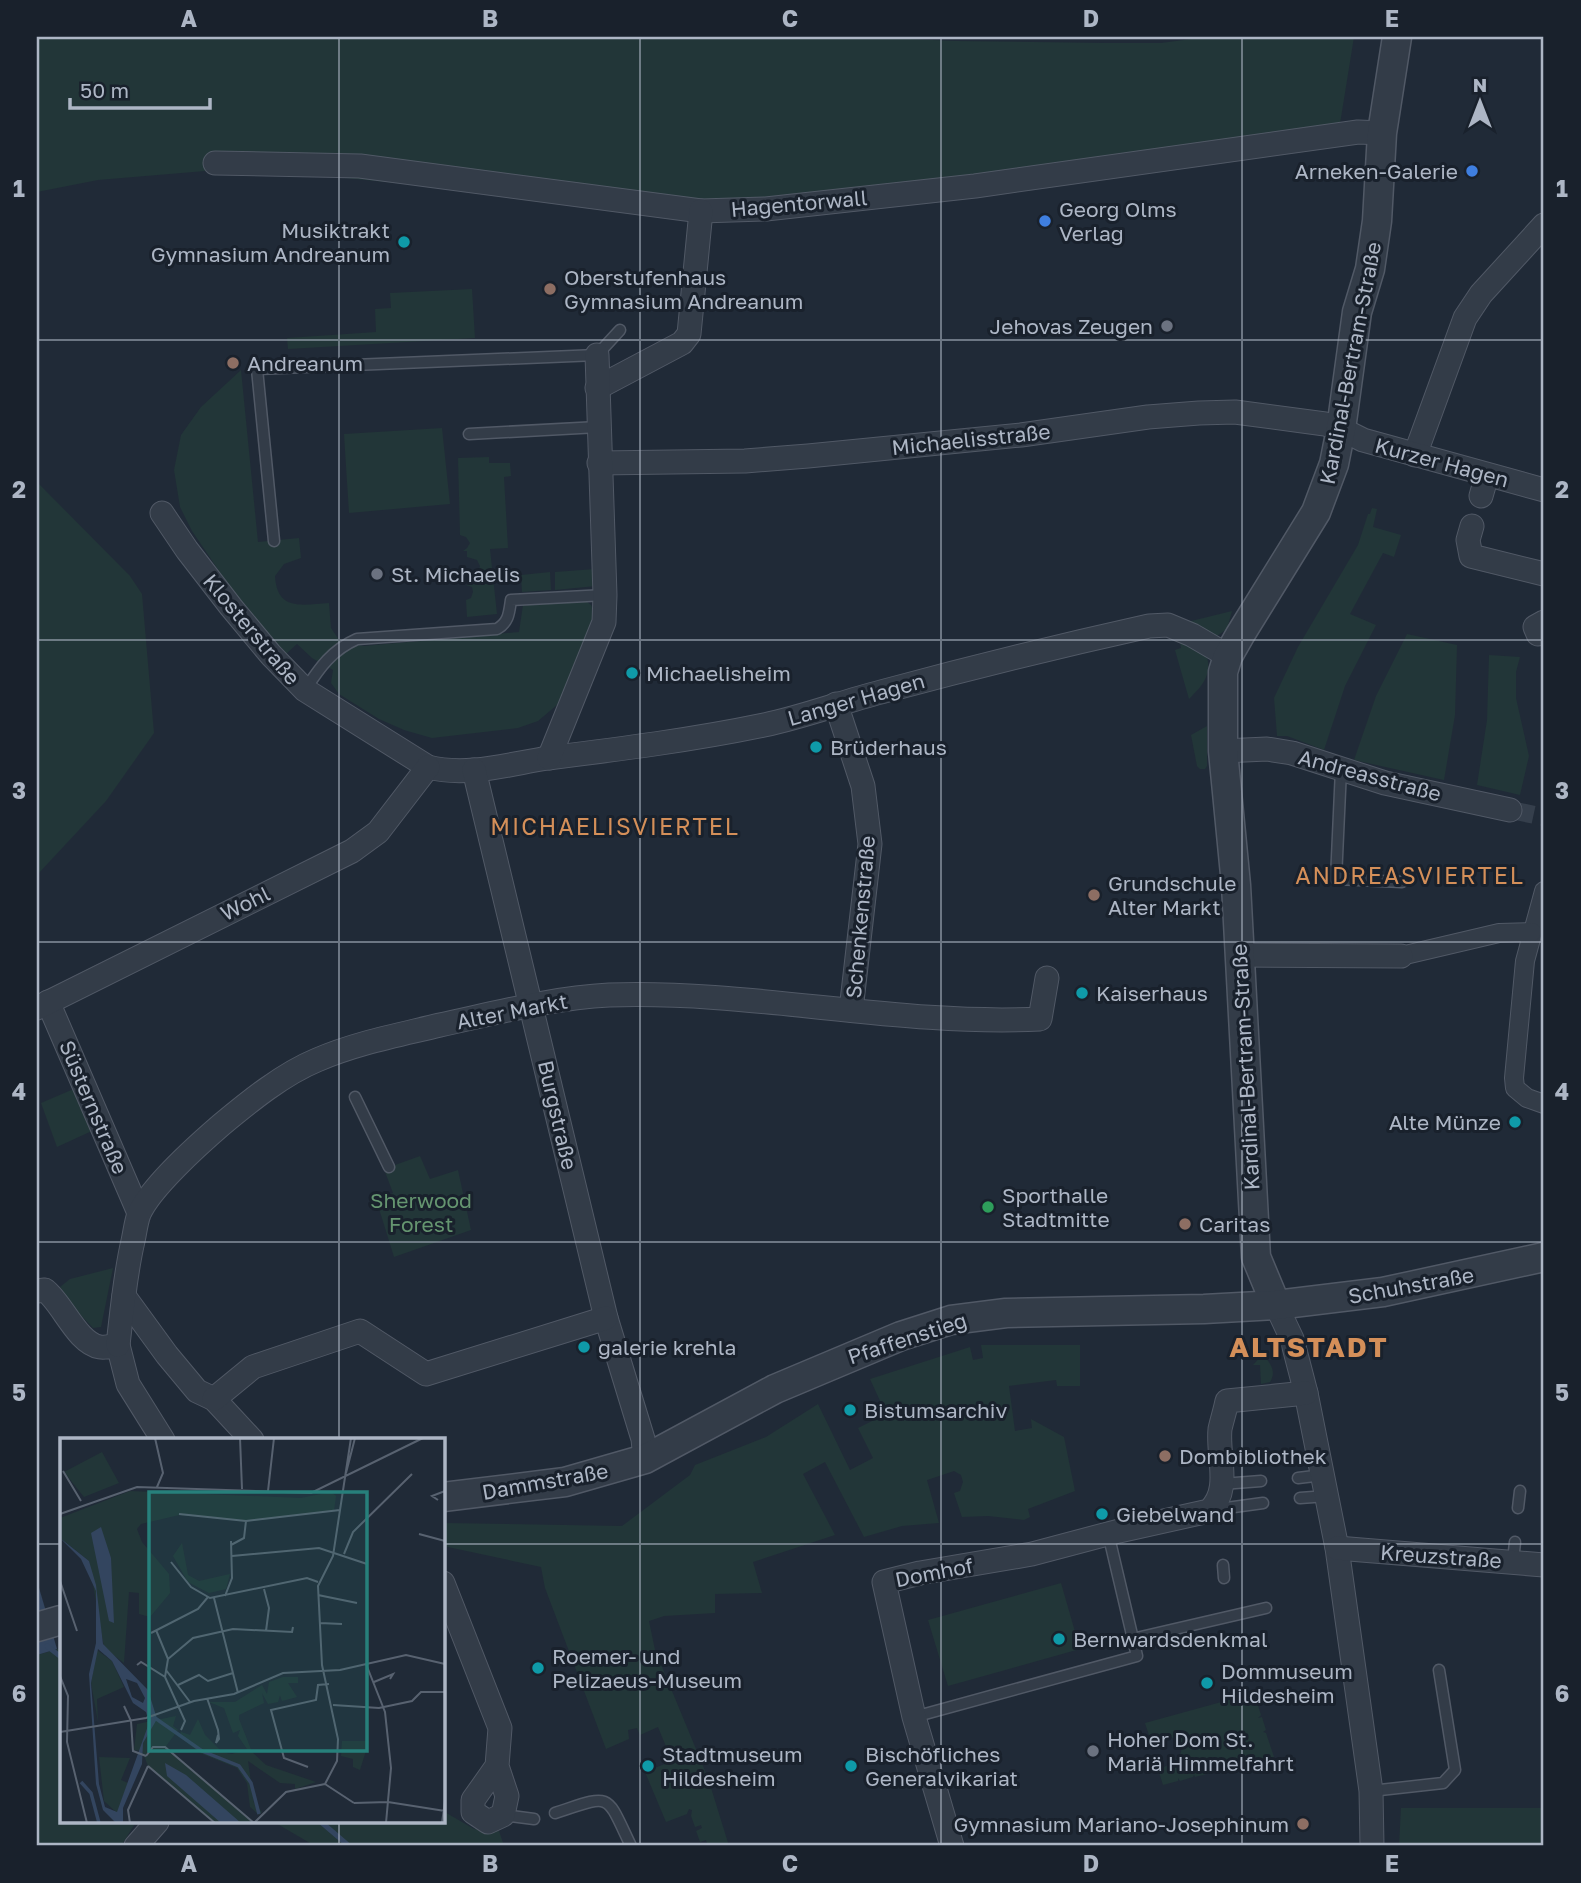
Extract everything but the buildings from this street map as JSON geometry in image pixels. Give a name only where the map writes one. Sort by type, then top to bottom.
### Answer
[{"type":"street","name":"Kardinal-Bertram-Straße","points":[[1276,1305],[1256,1257],[1231,821],[1223,751],[1222,682],[1228,656],[1316,512],[1334,464],[1356,321],[1370,269],[1377,221],[1382,133],[1392,45]]},
{"type":"street","name":"Hagentorwall","points":[[215,163],[360,166],[701,211],[766,209],[975,186],[1358,132],[1382,133]]},
{"type":"street","points":[[597,388],[682,343],[689,334],[701,211]]},
{"type":"street","points":[[1415,455],[1465,318],[1480,294],[1544,225]]},
{"type":"street","points":[[549,758],[604,622],[597,355]]},
{"type":"street","name":"Michaelisstraße","points":[[599,463],[745,461],[819,455],[1021,435],[1148,417],[1199,413],[1235,412],[1325,424],[1341,429]]},
{"type":"street","name":"Kurzer Hagen","points":[[1341,429],[1363,440],[1415,455],[1484,485],[1544,490]]},
{"type":"street","name":"Klosterstraße","points":[[163,513],[187,550],[231,607],[305,690],[428,767],[443,771],[474,770]]},
{"type":"street","points":[[1472,526],[1468,540],[1471,556],[1544,574]]},
{"type":"street","name":"Langer Hagen","points":[[474,770],[607,752],[766,725],[1022,654],[1149,626],[1168,625],[1192,635],[1228,656]]},
{"type":"street","name":"Schenkenstraße","points":[[836,704],[863,786],[870,844],[851,1010]]},
{"type":"street","name":"Andreasstraße","points":[[1223,751],[1267,749],[1292,753],[1385,783],[1513,811]]},
{"type":"street","name":"Wohl","points":[[42,1005],[352,851],[378,832],[428,767]]},
{"type":"street","name":"Burgstraße","points":[[474,770],[607,1318],[643,1439],[645,1459]]},
{"type":"street","points":[[1544,891],[1525,961],[1514,1078],[1515,1088],[1527,1098],[1544,1104]]},
{"type":"street","points":[[1239,955],[1401,957],[1499,933],[1532,932]]},
{"type":"street","name":"Alter Markt","points":[[118,1345],[128,1261],[139,1213],[160,1185],[198,1145],[255,1097],[316,1060],[345,1056],[388,1037],[532,1004],[607,995],[671,995],[764,1001],[955,1018],[1040,1019],[1047,978]]},
{"type":"street","name":"Süsternstraße","points":[[42,1005],[139,1213]]},
{"type":"street","name":"Schuhstraße","points":[[1276,1305],[1383,1292],[1544,1257]]},
{"type":"street","points":[[37,1291],[45,1290],[54,1297],[89,1343],[101,1347],[118,1345],[128,1384],[162,1438]]},
{"type":"street","points":[[124,1296],[197,1391],[214,1399],[250,1438]]},
{"type":"street","points":[[1276,1305],[1292,1339],[1306,1393],[1337,1548],[1371,1791],[1372,1846]]},
{"type":"street","name":"Pfaffenstieg","points":[[645,1459],[775,1389],[901,1336],[951,1320],[1006,1313],[1276,1305]]},
{"type":"street","points":[[214,1399],[253,1367],[360,1331],[426,1374],[607,1318]]},
{"type":"street","points":[[1209,1511],[1219,1502],[1222,1484],[1220,1430],[1227,1401],[1306,1393]]},
{"type":"street","name":"Dammstraße","points":[[444,1497],[565,1482],[645,1459]]},
{"type":"street","name":"Domhof","points":[[952,1846],[914,1717],[884,1582],[920,1573],[1032,1554],[1209,1511]]},
{"type":"street","name":"Kreuzstraße","points":[[1337,1548],[1514,1552],[1544,1565]]},
{"type":"street","points":[[444,1586],[500,1728],[497,1766],[507,1796],[503,1815],[488,1822],[474,1812],[474,1800],[497,1766]]},
{"type":"street","points":[[136,1846],[155,1824]]},
{"type":"lane","points":[[274,541],[257,369],[597,355],[620,330]]},
{"type":"lane","points":[[470,434],[598,427]]},
{"type":"lane","points":[[305,690],[327,659],[340,647],[358,639],[497,629],[504,625],[510,600],[605,595]]},
{"type":"lane","points":[[1341,769],[1336,879],[1402,882]]},
{"type":"lane","points":[[355,1097],[389,1167]]},
{"type":"lane","points":[[1298,1478],[1325,1485]]},
{"type":"lane","points":[[1222,1484],[1261,1481]]},
{"type":"lane","points":[[1300,1498],[1325,1485]]},
{"type":"lane","points":[[1518,1508],[1520,1491]]},
{"type":"lane","name":"Domhof","points":[[1209,1511],[1263,1503]]},
{"type":"lane","points":[[914,1717],[1138,1656],[1108,1534]]},
{"type":"lane","points":[[1223,1566],[1224,1578]]},
{"type":"lane","points":[[1228,1603],[1231,1616]]},
{"type":"lane","points":[[1132,1639],[1266,1608]]},
{"type":"lane","points":[[1371,1791],[1443,1783],[1455,1770],[1440,1670]]},
{"type":"lane","points":[[555,1813],[604,1800],[611,1806],[631,1846]]},
{"type":"lane","points":[[503,1815],[534,1819]]},
{"type":"green space","points":[[37,37],[866,37],[956,41],[1161,43],[1206,37],[1354,37],[1339,130],[760,210],[583,201],[241,168],[98,180],[37,192]]},
{"type":"green space","points":[[472,289],[475,338],[288,349],[287,338],[376,332],[375,309],[391,308],[390,293]]},
{"type":"green space","points":[[241,370],[258,542],[299,538],[301,558],[284,564],[275,576],[280,595],[300,605],[329,603],[331,628],[339,640],[364,646],[519,632],[523,605],[585,600],[595,614],[578,667],[557,705],[538,721],[518,728],[432,738],[379,719],[339,694],[331,683],[333,670],[312,658],[297,644],[286,654],[236,596],[192,531],[180,507],[174,470],[181,435],[201,407]]},
{"type":"green space","points":[[442,428],[450,504],[349,513],[344,434]]},
{"type":"green space","points":[[489,457],[489,463],[510,463],[511,476],[504,477],[508,548],[490,549],[497,614],[467,617],[466,600],[471,598],[473,592],[472,587],[466,585],[469,584],[469,578],[478,573],[480,566],[477,560],[467,557],[467,551],[463,551],[470,543],[466,537],[460,535],[458,458]]},
{"type":"green space","points":[[37,482],[130,576],[142,594],[154,733],[106,801],[37,875]]},
{"type":"green space","points":[[1372,508],[1377,509],[1373,527],[1401,535],[1394,557],[1383,553],[1350,614],[1376,625],[1345,686],[1324,750],[1287,736],[1277,736],[1274,698],[1298,647],[1358,545]]},
{"type":"green space","points":[[595,569],[596,586],[555,590],[555,572]]},
{"type":"green space","points":[[550,572],[551,590],[522,592],[521,575]]},
{"type":"green space","points":[[1232,611],[1227,629],[1217,636],[1183,623]]},
{"type":"green space","points":[[1407,634],[1457,645],[1455,715],[1444,780],[1354,760],[1376,696]]},
{"type":"green space","points":[[1180,642],[1206,654],[1208,661],[1205,679],[1189,699],[1175,650],[1181,648]]},
{"type":"green space","points":[[1489,655],[1520,657],[1516,672],[1516,698],[1529,756],[1520,795],[1477,785],[1487,720]]},
{"type":"green space","points":[[1207,726],[1207,766],[1200,769],[1197,766],[1191,735]]},
{"type":"green space","points":[[76,1088],[94,1130],[57,1147],[41,1103]]},
{"type":"green space","name":"Sherwood Forest","points":[[420,1156],[430,1179],[458,1170],[471,1230],[394,1257],[376,1199],[393,1193],[384,1169]]},
{"type":"green space","points":[[113,1268],[101,1327],[93,1328],[73,1307],[60,1287],[70,1279]]},
{"type":"green space","points":[[981,1345],[1080,1345],[1080,1386],[1057,1386],[1056,1380],[1009,1386],[1015,1431],[1032,1428],[1031,1419],[1064,1437],[1075,1491],[1028,1509],[1030,1517],[1024,1520],[988,1516],[962,1517],[954,1493],[960,1491],[963,1482],[961,1475],[954,1471],[927,1480],[939,1523],[902,1526],[864,1537],[825,1462],[803,1474],[835,1535],[753,1562],[762,1593],[715,1594],[715,1613],[664,1616],[649,1621],[655,1650],[708,1778],[729,1846],[702,1846],[707,1843],[706,1840],[700,1842],[696,1831],[702,1828],[701,1825],[695,1827],[692,1810],[689,1809],[687,1814],[666,1822],[645,1772],[672,1761],[658,1727],[640,1735],[637,1728],[628,1730],[629,1739],[606,1749],[545,1588],[541,1567],[444,1546],[444,1523],[622,1526],[690,1475],[695,1465],[766,1437],[818,1404],[850,1470],[873,1458],[858,1428],[886,1414],[870,1379],[970,1347],[973,1360],[983,1358]]},
{"type":"green space","points":[[1263,1354],[1273,1374],[1270,1382],[1261,1384],[1260,1365],[1253,1365]]},
{"type":"green space","points":[[1061,1583],[1080,1649],[948,1686],[928,1620]]},
{"type":"green space","points":[[60,1648],[60,1824],[135,1824],[121,1846],[37,1846],[37,1655]]},
{"type":"green space","points":[[1254,1693],[1261,1715],[1258,1718],[1262,1717],[1266,1730],[1263,1732],[1266,1733],[1274,1757],[1195,1777],[1194,1774],[1193,1777],[1180,1781],[1178,1778],[1178,1781],[1163,1785],[1158,1769],[1178,1758],[1181,1746],[1171,1737],[1150,1738],[1145,1723]]},
{"type":"green space","points":[[1401,1808],[1544,1808],[1544,1846],[1399,1846]]},
{"type":"green space","points":[[444,1812],[474,1829],[499,1831],[504,1846],[315,1846],[277,1824],[444,1824]]},
{"type":"water","points":[[37,1581],[57,1649],[37,1655]]},
{"type":"waterway","points":[[47,1646],[60,1656]]},
{"type":"waterway","points":[[323,1824],[349,1846]]},
{"type":"tunnel","points":[[1516,811],[1544,817]]},
{"type":"place","name":"Arneken-Galerie","points":[[1472,171]]},
{"type":"place","name":"Georg Olms Verlag","points":[[1045,221]]},
{"type":"place","name":"Musiktrakt Gymnasium Andreanum","points":[[404,242]]},
{"type":"place","name":"Oberstufenhaus Gymnasium Andreanum","points":[[550,289]]},
{"type":"place","name":"Jehovas Zeugen","points":[[1167,326]]},
{"type":"place","name":"Andreanum","points":[[233,363]]},
{"type":"place","name":"St. Michaelis","points":[[377,574]]},
{"type":"place","name":"Michaelisheim","points":[[632,673]]},
{"type":"place","name":"Brüderhaus","points":[[816,747]]},
{"type":"place","name":"Grundschule Alter Markt","points":[[1094,895]]},
{"type":"place","name":"Kaiserhaus","points":[[1082,993]]},
{"type":"place","name":"Alte Münze","points":[[1515,1122]]},
{"type":"place","name":"Sporthalle Stadtmitte","points":[[988,1207]]},
{"type":"place","name":"Caritas","points":[[1185,1224]]},
{"type":"place","name":"galerie krehla","points":[[584,1347]]},
{"type":"place","name":"Bistumsarchiv","points":[[850,1410]]},
{"type":"place","name":"Dombibliothek","points":[[1165,1456]]},
{"type":"place","name":"Giebelwand","points":[[1102,1514]]},
{"type":"place","name":"Bernwardsdenkmal","points":[[1059,1639]]},
{"type":"place","name":"Roemer- und Pelizaeus-Museum","points":[[538,1668]]},
{"type":"place","name":"Dommuseum Hildesheim","points":[[1207,1683]]},
{"type":"place","name":"Hoher Dom St. Mariä Himmelfahrt","points":[[1093,1751]]},
{"type":"place","name":"Stadtmuseum Hildesheim","points":[[648,1766]]},
{"type":"place","name":"Bischöfliches Generalvikariat","points":[[851,1766]]},
{"type":"place","name":"Gymnasium Mariano-Josephinum","points":[[1303,1824]]},
{"type":"district","name":"MICHAELISVIERTEL","points":[[615,826]]},
{"type":"district","name":"ANDREASVIERTEL","points":[[1410,875]]},
{"type":"district","name":"ALTSTADT","points":[[1309,1346]]}]
